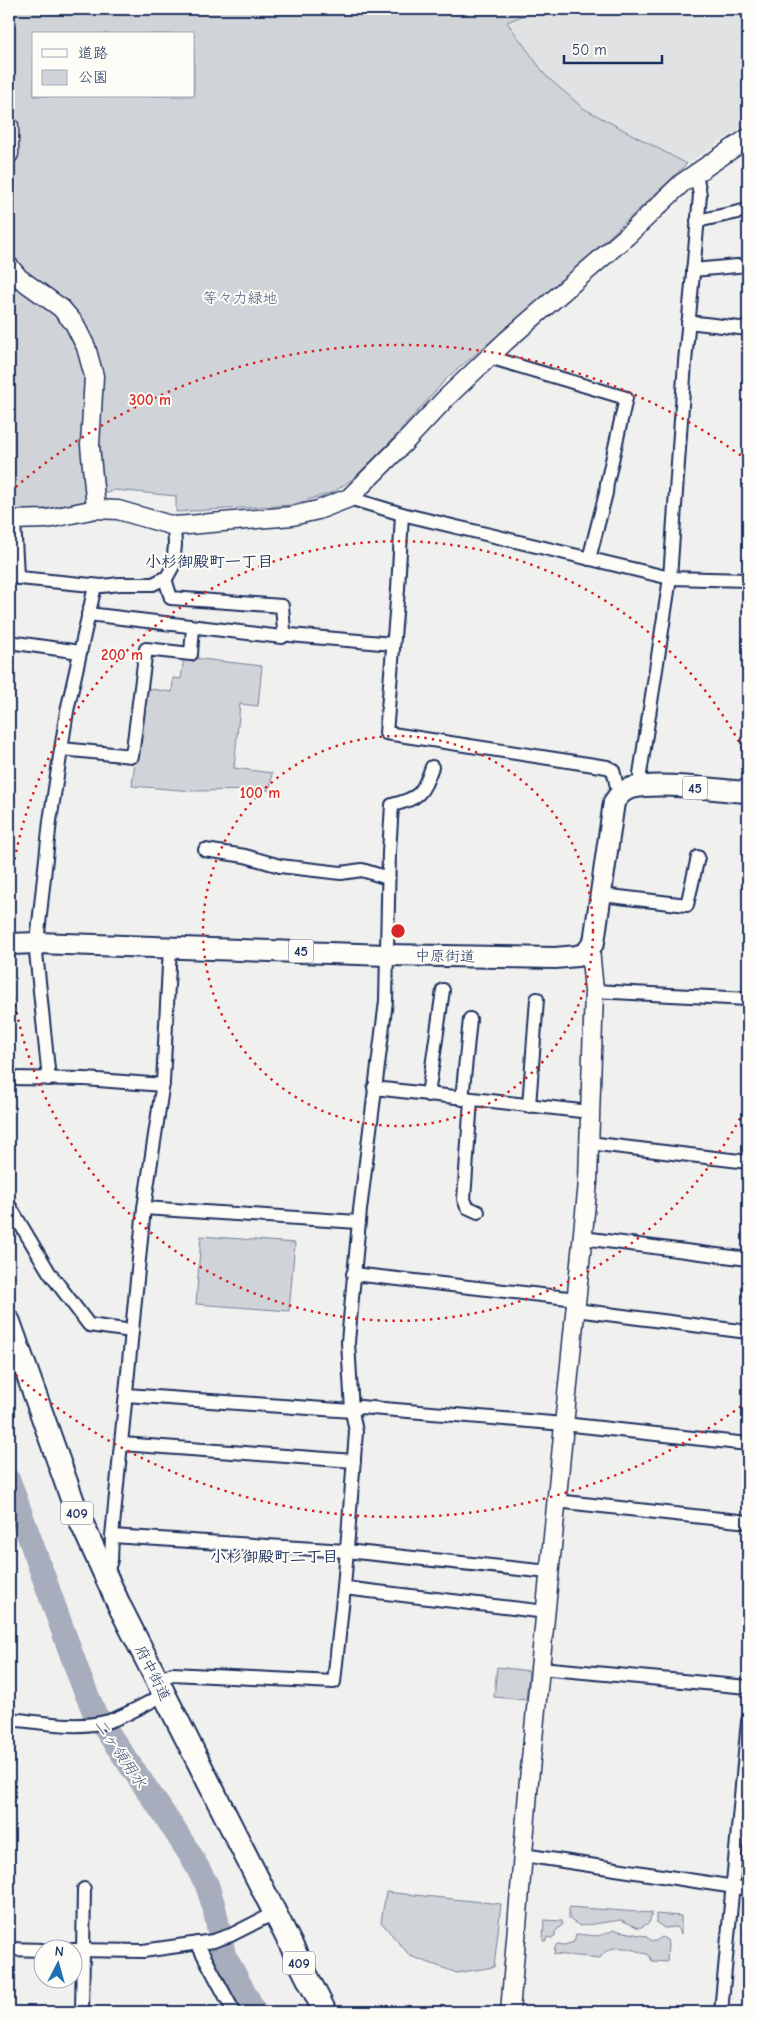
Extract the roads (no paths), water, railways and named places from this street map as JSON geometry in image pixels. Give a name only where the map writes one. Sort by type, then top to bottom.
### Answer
[{"type":"highway","name":"府中街道","points":[[9,1322],[77,1513],[161,1688],[325,2012]]},
{"type":"main road","name":"45","points":[[619,795],[632,788],[672,786],[748,792]]},
{"type":"main road","points":[[590,949],[597,932],[614,802],[619,795]]},
{"type":"main road","name":"中原街道","points":[[9,944],[37,943],[387,955],[555,958],[577,956],[586,953],[590,949]]},
{"type":"street","points":[[9,126],[9,154]]},
{"type":"street","points":[[174,526],[175,545],[171,572],[165,579],[153,584],[95,586],[13,577],[11,520],[47,519],[96,508],[118,510],[174,526],[292,516],[318,510],[348,498],[404,444],[446,398],[627,236],[682,183],[748,138]]},
{"type":"street","points":[[641,787],[640,774],[670,578],[688,322],[700,195],[696,174]]},
{"type":"street","points":[[697,221],[748,210]]},
{"type":"street","points":[[693,270],[748,265]]},
{"type":"street","points":[[9,266],[19,278],[61,308],[74,323],[86,347],[94,376],[90,445],[96,508]]},
{"type":"street","points":[[688,322],[748,329]]},
{"type":"street","points":[[490,357],[626,398],[606,493],[589,559]]},
{"type":"street","points":[[348,498],[402,514],[670,578],[748,580]]},
{"type":"street","points":[[402,514],[398,589],[386,732],[607,768],[613,770],[619,795]]},
{"type":"street","points":[[165,579],[171,598],[282,606],[286,634]]},
{"type":"street","points":[[49,1079],[36,952],[50,821],[67,711],[95,586]]},
{"type":"street","points":[[88,614],[282,637],[286,634],[393,644]]},
{"type":"street","points":[[62,748],[132,756],[146,649],[191,654],[193,627]]},
{"type":"street","points":[[9,642],[80,652]]},
{"type":"street","points":[[9,1719],[68,1724],[109,1721],[161,1688],[172,1674],[334,1682],[344,1588],[356,1432],[352,1410],[348,1360],[353,1274],[386,1001],[388,878],[392,805],[411,800],[419,795],[432,767]]},
{"type":"street","points":[[205,850],[245,856],[280,866],[341,873],[362,870],[388,878]]},
{"type":"street","points":[[602,895],[686,906],[698,857]]},
{"type":"street","points":[[104,1571],[108,1569],[111,1560],[144,1208],[163,1085],[170,947]]},
{"type":"street","points":[[510,2012],[549,1572],[584,1238],[594,991],[590,949]]},
{"type":"street","points":[[428,1095],[443,990]]},
{"type":"street","points":[[594,991],[748,999]]},
{"type":"street","points":[[529,1106],[537,999]]},
{"type":"street","points":[[470,1020],[464,1199],[467,1207],[478,1212]]},
{"type":"street","points":[[9,1078],[85,1079],[163,1085]]},
{"type":"street","points":[[374,1088],[590,1112]]},
{"type":"street","points":[[589,1143],[748,1162]]},
{"type":"street","points":[[9,1206],[48,1272],[89,1325],[132,1331]]},
{"type":"street","points":[[144,1208],[358,1222]]},
{"type":"street","points":[[584,1238],[748,1259]]},
{"type":"street","points":[[353,1274],[576,1305],[748,1332]]},
{"type":"street","points":[[126,1395],[352,1410],[360,1407],[564,1424],[748,1444]]},
{"type":"street","points":[[122,1444],[354,1461]]},
{"type":"street","points":[[556,1501],[748,1522]]},
{"type":"street","points":[[112,1536],[346,1551],[549,1572]]},
{"type":"street","points":[[344,1588],[546,1612]]},
{"type":"street","points":[[540,1668],[748,1687]]},
{"type":"street","points":[[721,2012],[748,1721]]},
{"type":"street","points":[[524,1855],[748,1890]]},
{"type":"street","points":[[79,1938],[84,1889]]},
{"type":"street","points":[[82,1950],[143,1951],[213,1940],[228,1937],[274,1913]]},
{"type":"street","points":[[196,1942],[234,2012]]},
{"type":"street","points":[[9,1949],[32,1950]]},
{"type":"street","points":[[80,1988],[82,2012]]},
{"type":"waterway","name":"二ヶ領用水","points":[[9,1481],[80,1678],[95,1714],[170,1823],[207,1885],[214,1907],[224,1955],[255,2012]]},
{"type":"district","name":"小杉御殿町一丁目","points":[[209,561]]},
{"type":"district","name":"小杉御殿町二丁目","points":[[274,1556]]},
{"type":"park label","name":"等々力緑地","points":[[240,298]]}]
